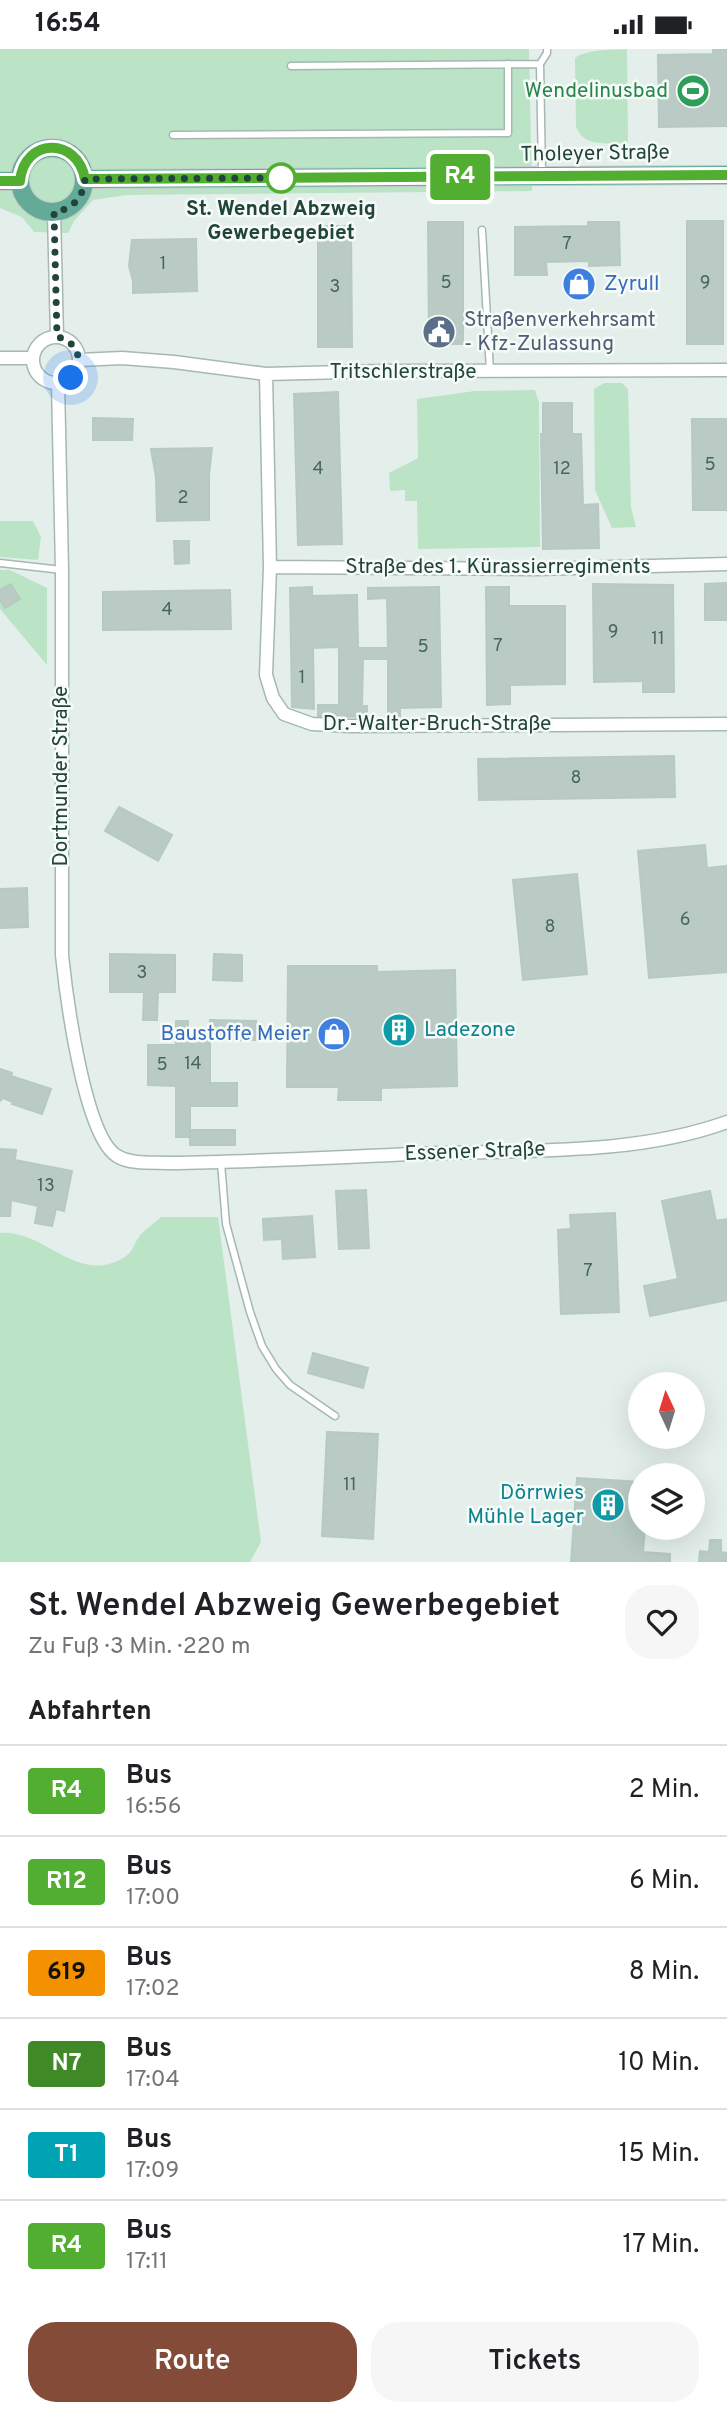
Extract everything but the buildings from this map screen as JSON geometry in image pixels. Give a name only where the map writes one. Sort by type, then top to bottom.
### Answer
[{"type":"main road","points":[[56,148],[65,150],[79,162],[85,179],[79,198],[64,210],[54,212],[46,212],[30,204],[21,190],[20,181],[24,163],[30,156],[38,151],[56,148]]},
{"type":"main road","name":"Tholeyer Straße","points":[[85,179],[727,175]]},
{"type":"main road","points":[[0,181],[20,181]]},
{"type":"street","points":[[54,212],[57,337]]},
{"type":"street","points":[[57,337],[75,347],[79,360],[71,378],[58,383],[43,379],[37,373],[33,358],[35,351],[44,341],[57,337]]},
{"type":"street","points":[[0,358],[33,358]]},
{"type":"street","name":"Tritschlerstraße","points":[[79,360],[135,359],[266,374],[727,370]]},
{"type":"street","name":"Dr.-Walter-Bruch-Straße","points":[[266,374],[270,567],[266,675],[273,698],[284,713],[312,724],[349,726],[727,724]]},
{"type":"street","name":"Dortmunder Straße","points":[[58,383],[62,570],[60,913],[63,965],[78,1061],[91,1108],[103,1140],[109,1150],[119,1157]]},
{"type":"street","name":"Straße des 1. Kürassierregiments","points":[[270,567],[537,569],[727,564]]},
{"type":"street","name":"Essener Straße","points":[[119,1157],[134,1161],[221,1163],[603,1146],[665,1137],[727,1122]]},
{"type":"lane","points":[[542,177],[540,64],[547,49]]},
{"type":"lane","points":[[173,135],[508,133],[508,64]]},
{"type":"lane","points":[[291,66],[540,64]]},
{"type":"lane","points":[[482,230],[490,371]]},
{"type":"lane","points":[[0,563],[62,570]]},
{"type":"lane","points":[[221,1163],[226,1224],[262,1346],[290,1385],[335,1416]]},
{"type":"green space","points":[[0,49],[529,49],[532,191],[126,195],[93,200],[74,221],[68,233],[34,232],[22,217],[0,208]]},
{"type":"green space","points":[[627,49],[628,143],[590,141],[579,133],[576,126],[575,58],[592,51]]},
{"type":"green space","points":[[604,383],[622,383],[628,389],[631,507],[636,527],[612,528],[595,490],[594,389]]},
{"type":"green space","points":[[535,390],[539,402],[540,547],[418,549],[417,501],[405,501],[405,490],[390,491],[389,473],[418,458],[417,399],[475,391]]},
{"type":"green space","points":[[0,521],[33,521],[41,537],[38,560],[0,557]]},
{"type":"green space","points":[[0,570],[10,570],[47,588],[47,665],[0,609]]},
{"type":"green space","points":[[161,1217],[218,1217],[261,1542],[250,1562],[0,1562],[0,1233],[32,1239],[77,1262],[109,1264],[126,1256],[141,1234]]},
{"type":"bus line","name":"R4","points":[[0,181],[20,181],[24,163],[30,156],[46,148],[65,150],[73,155],[83,170],[85,179],[727,175]]},
{"type":"place","name":"Wendelinusbad","points":[[693,91]]},
{"type":"place","name":"St. Wendel Abzweig Gewerbegebiet","points":[[281,178]]},
{"type":"place","name":"Zyrull","points":[[579,284]]},
{"type":"place","name":"Straßenverkehrsamt - Kfz-Zulassung","points":[[439,332]]},
{"type":"place","name":"Ladezone","points":[[399,1030]]},
{"type":"place","name":"Baustoffe Meier","points":[[334,1034]]},
{"type":"place","name":"Dörrwies Mühle Lager","points":[[608,1505]]},
{"type":"route","points":[[71,378],[79,360],[75,347],[64,338],[57,337],[54,212],[73,205],[84,189],[85,179],[281,178]]}]
